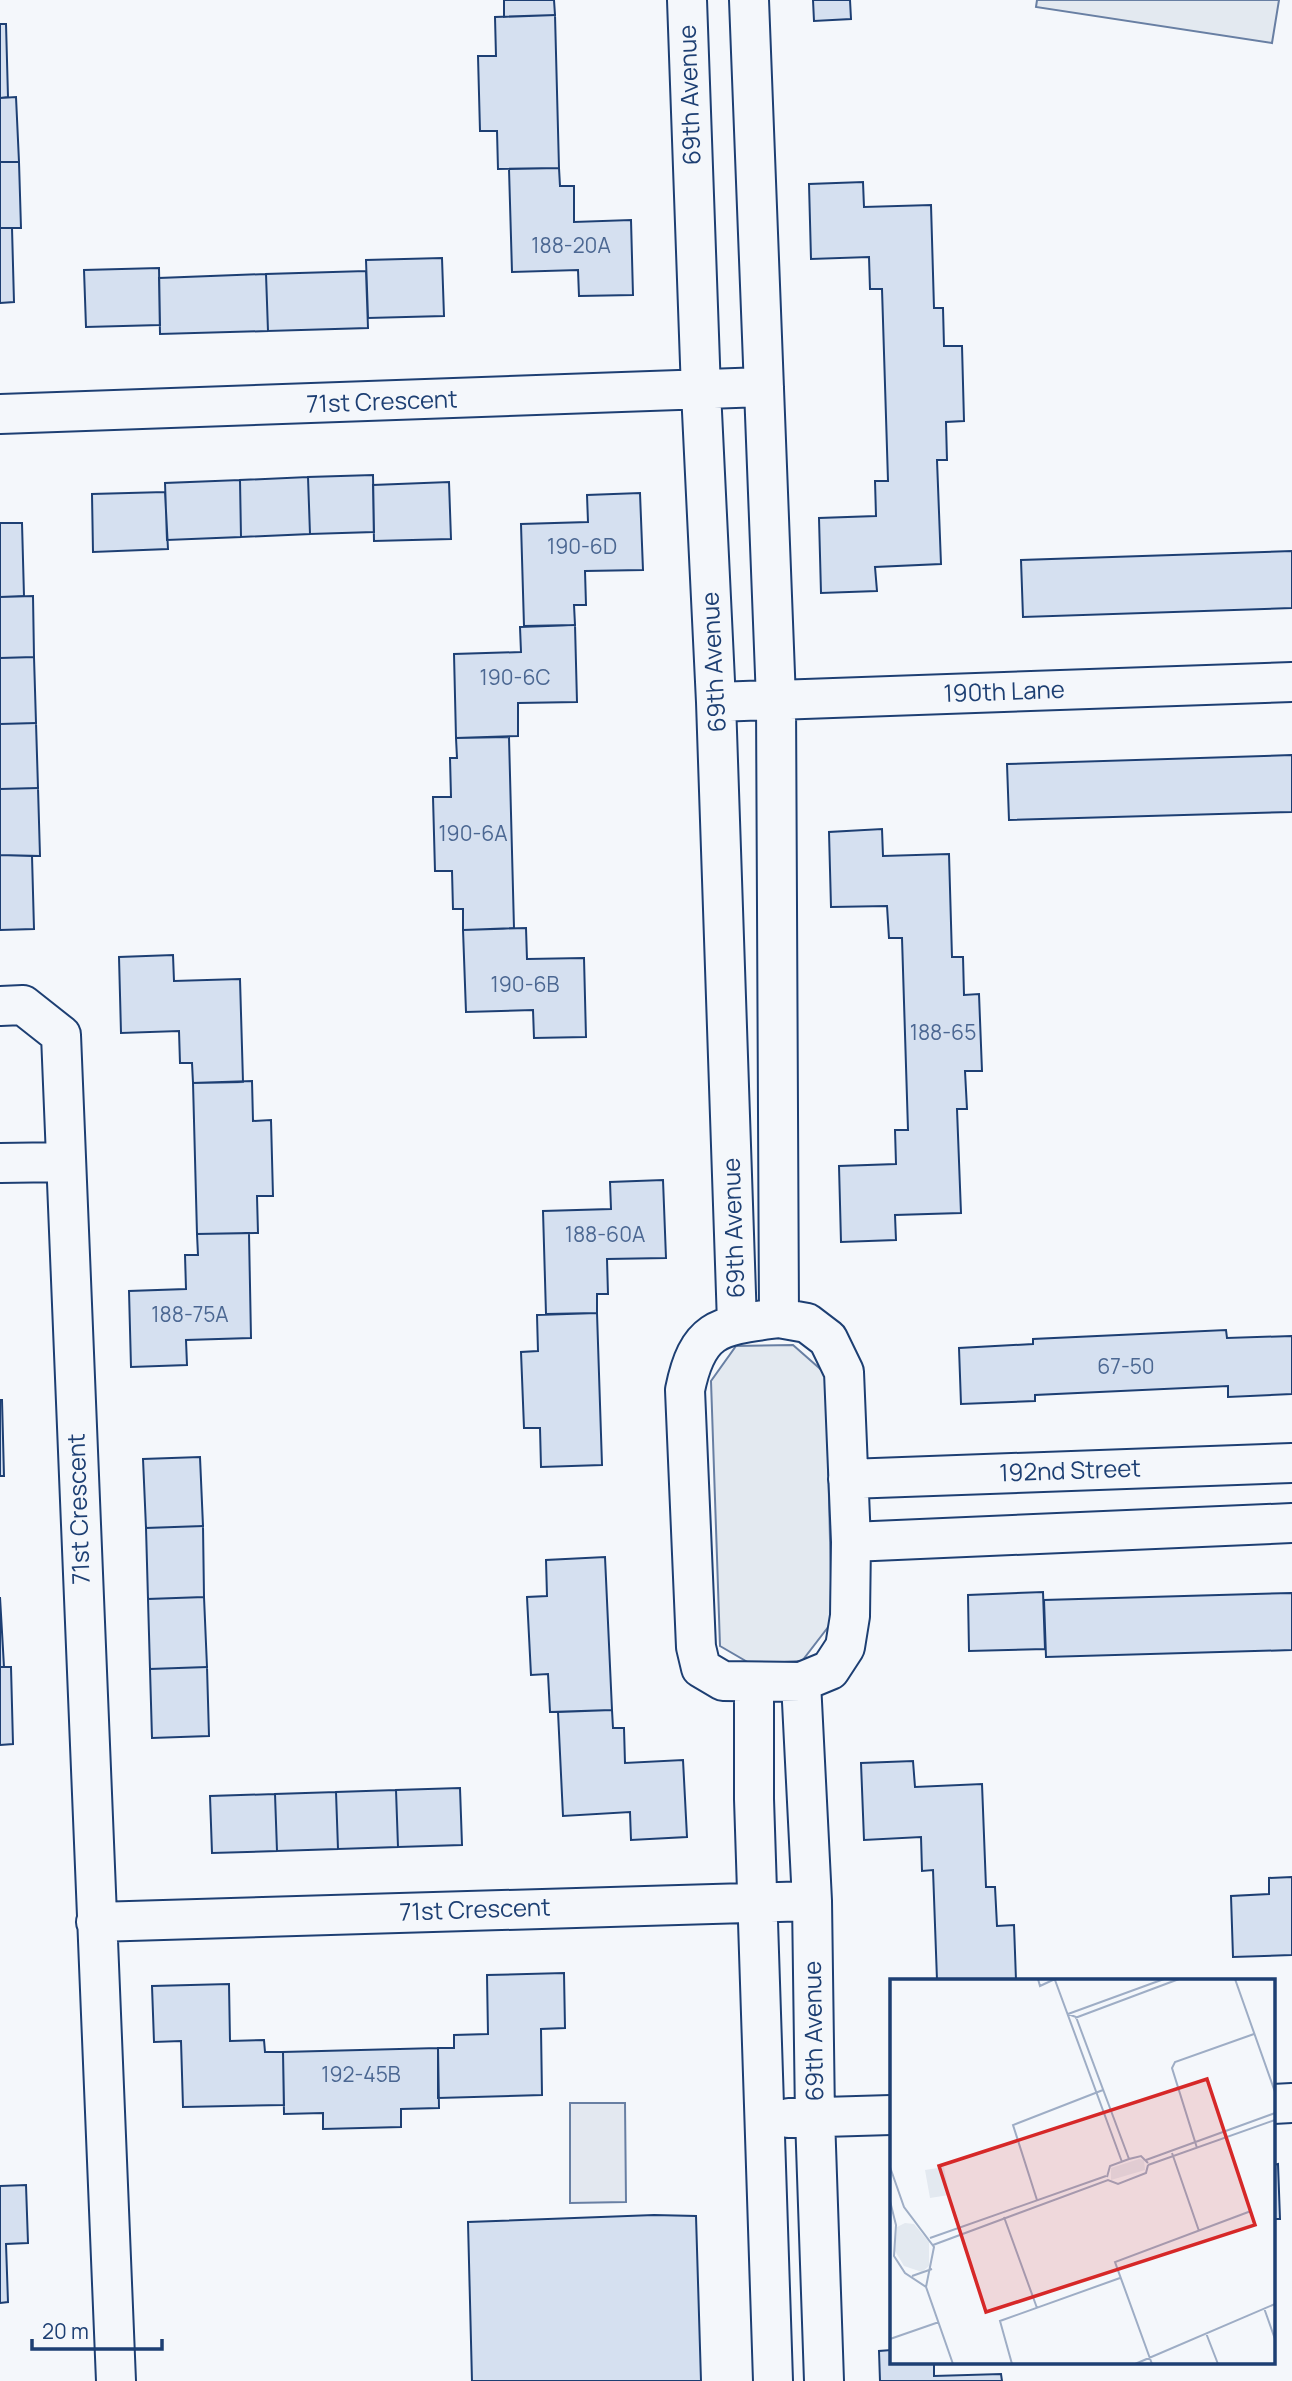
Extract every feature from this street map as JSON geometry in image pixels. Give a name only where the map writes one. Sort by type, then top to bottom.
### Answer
[{"type":"street","name":"69th Avenue","points":[[687,0],[701,391],[716,702],[737,1323]]},
{"type":"street","name":"69th Avenue","points":[[749,0],[776,700],[779,1318]]},
{"type":"street","name":"71st Crescent","points":[[0,414],[764,387]]},
{"type":"street","name":"190th Lane","points":[[716,702],[1292,682]]},
{"type":"street","name":"71st Crescent","points":[[0,1006],[23,1005],[61,1035],[116,2381]]},
{"type":"street","points":[[0,1163],[66,1162]]},
{"type":"street","name":"69th Avenue","points":[[779,1318],[807,1323],[828,1339],[844,1372],[851,1542],[850,1616],[845,1647],[830,1670],[801,1682],[723,1681],[701,1668],[695,1647],[685,1390],[691,1364],[708,1335],[737,1323],[779,1318]]},
{"type":"street","name":"192nd Street","points":[[848,1479],[1292,1463]]},
{"type":"street","points":[[851,1542],[1292,1523]]},
{"type":"street","name":"69th Avenue","points":[[754,1682],[757,1902],[773,2381]]},
{"type":"street","name":"69th Avenue","points":[[801,1682],[812,1901],[815,2117],[824,2381]]},
{"type":"street","name":"71st Crescent","points":[[96,1922],[812,1901]]},
{"type":"street","points":[[1274,2104],[1292,2103]]},
{"type":"street","points":[[766,2119],[890,2115]]},
{"type":"shaded area","points":[[1037,0],[1279,0],[1272,43],[1036,7]]},
{"type":"shaded area","points":[[793,1345],[826,1374],[832,1622],[802,1661],[751,1664],[720,1646],[711,1381],[736,1346]]},
{"type":"shaded area","points":[[570,2103],[625,2103],[626,2202],[570,2203]]},
{"type":"building","points":[[504,0],[554,0],[555,15],[504,17]]},
{"type":"building","points":[[813,0],[850,0],[851,19],[814,21]]},
{"type":"building","points":[[555,15],[559,168],[498,169],[497,131],[480,131],[478,56],[496,56],[495,17]]},
{"type":"building","points":[[0,24],[6,24],[8,97],[0,98]]},
{"type":"building","points":[[16,97],[19,162],[0,162],[0,98]]},
{"type":"building","points":[[0,162],[19,162],[21,228],[0,228]]},
{"type":"building","points":[[559,168],[560,186],[574,186],[574,222],[631,220],[633,295],[579,296],[578,270],[512,272],[509,169]]},
{"type":"building","points":[[863,182],[864,207],[931,205],[934,308],[943,308],[944,346],[962,346],[964,421],[946,422],[947,460],[937,460],[941,564],[875,567],[877,591],[821,593],[819,518],[876,516],[875,481],[888,481],[882,289],[870,289],[869,257],[811,259],[809,184]]},
{"type":"building","points":[[0,228],[12,228],[14,302],[0,303]]},
{"type":"building","points":[[442,258],[444,316],[368,318],[366,260]]},
{"type":"building","points":[[159,268],[160,325],[86,327],[84,270]]},
{"type":"building","points":[[366,271],[368,328],[268,331],[266,274]]},
{"type":"building","points":[[266,274],[268,331],[160,334],[159,278]]},
{"type":"building","points":[[373,475],[374,532],[310,534],[308,477]]},
{"type":"building","points":[[308,477],[310,534],[241,537],[240,480]]},
{"type":"building","points":[[240,480],[241,537],[167,540],[165,483]]},
{"type":"building","points":[[449,482],[451,539],[374,541],[373,485]]},
{"type":"building","points":[[165,492],[168,549],[93,552],[92,494]]},
{"type":"building","points":[[640,493],[643,570],[585,571],[586,605],[574,605],[575,625],[524,626],[521,524],[588,522],[587,495]]},
{"type":"building","points":[[0,523],[22,523],[24,596],[0,597]]},
{"type":"building","points":[[1292,551],[1292,608],[1023,617],[1021,560]]},
{"type":"building","points":[[33,596],[34,657],[0,658],[0,597]]},
{"type":"building","points":[[575,625],[577,702],[518,703],[518,736],[456,738],[454,654],[521,652],[520,627]]},
{"type":"building","points":[[34,657],[36,723],[0,724],[0,658]]},
{"type":"building","points":[[36,723],[38,788],[0,789],[0,724]]},
{"type":"building","points":[[509,737],[514,928],[463,930],[463,909],[453,909],[452,871],[435,871],[433,797],[451,797],[450,758],[457,758],[456,738]]},
{"type":"building","points":[[1292,755],[1292,812],[1009,820],[1007,764]]},
{"type":"building","points":[[38,788],[40,856],[0,855],[0,789]]},
{"type":"building","points":[[882,829],[883,856],[949,854],[952,957],[963,957],[964,995],[979,994],[982,1071],[965,1071],[967,1109],[957,1109],[961,1213],[895,1215],[896,1240],[841,1242],[839,1166],[896,1164],[895,1130],[908,1130],[902,938],[889,938],[887,906],[831,907],[829,832]]},
{"type":"building","points":[[0,855],[32,856],[34,929],[0,930]]},
{"type":"building","points":[[526,928],[527,959],[584,958],[586,1037],[534,1038],[533,1010],[466,1012],[463,930]]},
{"type":"building","points":[[173,955],[174,981],[240,979],[243,1082],[193,1083],[192,1063],[180,1063],[179,1031],[121,1033],[119,957]]},
{"type":"building","points":[[252,1081],[253,1121],[271,1120],[273,1196],[257,1196],[258,1233],[197,1234],[193,1083]]},
{"type":"building","points":[[663,1180],[666,1258],[607,1259],[608,1294],[597,1294],[597,1313],[546,1314],[543,1211],[611,1209],[610,1182]]},
{"type":"building","points":[[249,1233],[251,1338],[186,1340],[187,1365],[131,1367],[129,1291],[186,1289],[185,1255],[198,1255],[197,1234]]},
{"type":"building","points":[[597,1313],[602,1465],[541,1467],[540,1428],[524,1428],[521,1352],[538,1351],[537,1315]]},
{"type":"building","points":[[1226,1330],[1227,1338],[1292,1336],[1292,1394],[1228,1397],[1228,1386],[1035,1395],[1035,1401],[961,1404],[959,1348],[1033,1344],[1033,1339]]},
{"type":"building","points":[[2,1400],[4,1476],[0,1476]]},
{"type":"building","points":[[200,1457],[203,1526],[146,1528],[143,1459]]},
{"type":"building","points":[[203,1526],[204,1597],[148,1599],[146,1528]]},
{"type":"building","points":[[605,1557],[612,1710],[550,1712],[548,1674],[531,1675],[527,1597],[547,1596],[546,1560]]},
{"type":"building","points":[[1043,1592],[1045,1649],[969,1651],[968,1595]]},
{"type":"building","points":[[1292,1593],[1292,1650],[1046,1657],[1044,1600]]},
{"type":"building","points":[[0,1597],[4,1667],[0,1667]]},
{"type":"building","points":[[204,1597],[207,1667],[150,1669],[148,1599]]},
{"type":"building","points":[[0,1667],[11,1667],[13,1744],[0,1745]]},
{"type":"building","points":[[207,1667],[209,1736],[152,1738],[150,1669]]},
{"type":"building","points":[[612,1710],[613,1728],[624,1728],[625,1763],[683,1760],[687,1837],[631,1840],[630,1812],[563,1816],[558,1712]]},
{"type":"building","points":[[913,1761],[915,1787],[982,1784],[986,1887],[995,1887],[997,1926],[1014,1925],[1016,1979],[937,1979],[933,1870],[922,1871],[921,1837],[864,1840],[861,1763]]},
{"type":"building","points":[[460,1788],[462,1845],[398,1847],[396,1790]]},
{"type":"building","points":[[396,1790],[398,1847],[338,1849],[336,1792]]},
{"type":"building","points":[[336,1792],[338,1849],[277,1851],[275,1794]]},
{"type":"building","points":[[275,1794],[277,1851],[212,1853],[210,1796]]},
{"type":"building","points":[[1292,1877],[1292,1955],[1233,1957],[1231,1896],[1269,1894],[1269,1878]]},
{"type":"building","points":[[564,1973],[565,2028],[541,2029],[542,2095],[438,2098],[438,2048],[454,2048],[454,2035],[488,2034],[487,1975]]},
{"type":"building","points":[[229,1984],[230,2041],[264,2040],[265,2052],[283,2052],[284,2105],[183,2107],[181,2041],[154,2042],[152,1986]]},
{"type":"building","points":[[438,2048],[439,2108],[401,2109],[401,2127],[323,2129],[323,2113],[284,2114],[283,2052]]},
{"type":"building","points":[[1278,2164],[1280,2219],[1274,2219],[1274,2165]]},
{"type":"building","points":[[26,2185],[28,2243],[6,2244],[8,2302],[0,2303],[0,2186]]},
{"type":"building","points":[[654,2215],[696,2216],[701,2381],[472,2381],[468,2222]]},
{"type":"building","points":[[890,2350],[890,2364],[934,2364],[934,2376],[1001,2374],[1002,2381],[880,2381],[879,2351]]}]
